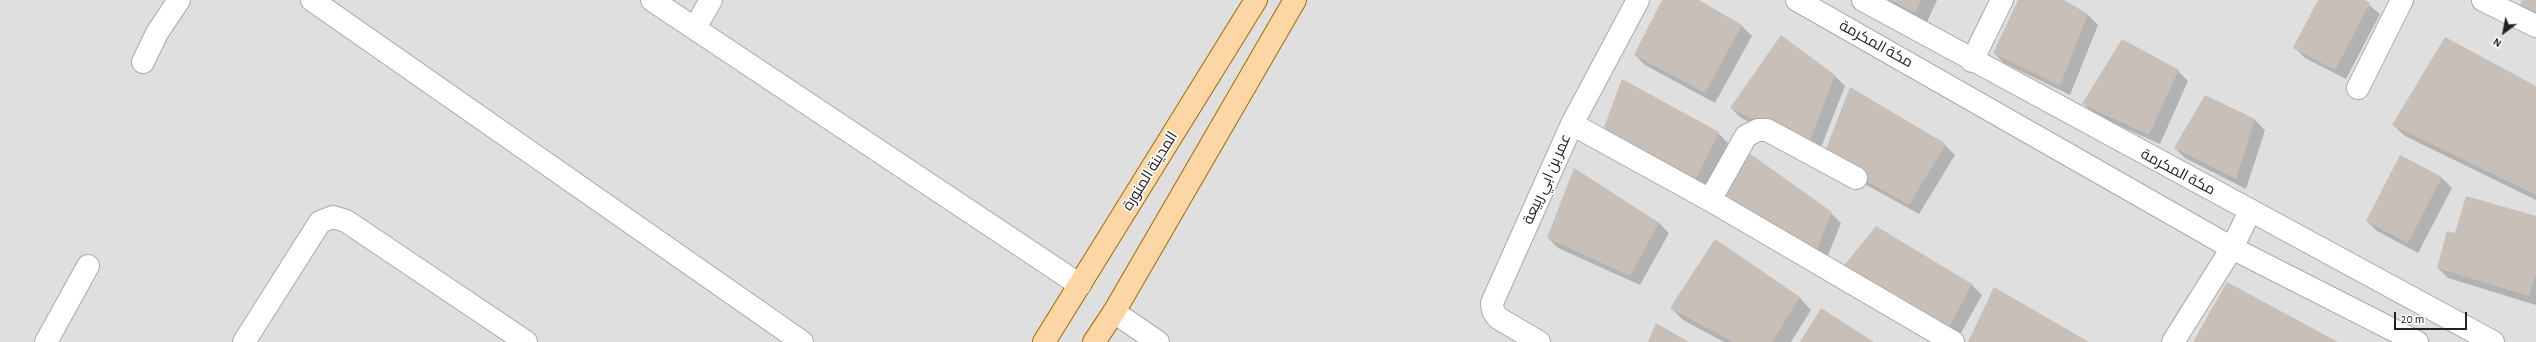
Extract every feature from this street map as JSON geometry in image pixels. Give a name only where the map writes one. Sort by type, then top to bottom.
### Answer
[{"type":"main road","name":"المدينة المنورة","points":[[1044,342],[1256,0]]},
{"type":"main road","points":[[1094,342],[1114,312],[1295,0]]},
{"type":"street","points":[[143,62],[157,33],[179,0]]},
{"type":"street","points":[[312,0],[802,342]]},
{"type":"street","points":[[652,0],[1080,285]]},
{"type":"street","points":[[695,28],[711,0]]},
{"type":"street","name":"عمر بن ابي ربيعة","points":[[1539,342],[1498,318],[1493,311],[1492,303],[1572,124],[1638,0]]},
{"type":"street","name":"مكة المكرمة","points":[[1797,0],[2232,248],[2417,342]]},
{"type":"street","name":"مكة المكرمة","points":[[1863,0],[1972,61],[2493,342]]},
{"type":"street","points":[[1972,61],[2002,0]]},
{"type":"street","points":[[2358,88],[2402,0]]},
{"type":"street","points":[[2483,0],[2536,26]]},
{"type":"street","points":[[1572,124],[1710,200],[1952,342]]},
{"type":"street","points":[[1710,200],[1746,136],[1758,130],[1767,130],[1856,178]]},
{"type":"street","points":[[2173,342],[2232,248],[2250,211]]},
{"type":"street","points":[[244,342],[320,222],[333,217],[346,222],[526,342]]},
{"type":"street","points":[[46,342],[88,266]]},
{"type":"street","points":[[1114,312],[1158,342]]},
{"type":"shaded area","points":[[0,0],[2536,0],[2536,342],[0,342]]},
{"type":"building","points":[[1662,0],[1699,0],[1742,25],[1705,93],[1634,55]]},
{"type":"building","points":[[1890,0],[1921,0],[1915,13]]},
{"type":"building","points":[[2018,0],[2064,0],[2088,14],[2060,86],[1993,53]]},
{"type":"building","points":[[2318,0],[2365,0],[2370,3],[2335,70],[2293,48]]},
{"type":"building","points":[[2522,0],[2536,0],[2536,12],[2520,5]]},
{"type":"building","points":[[1781,35],[1835,75],[1808,146],[1730,108]]},
{"type":"building","points":[[2445,37],[2536,86],[2536,195],[2392,125]]},
{"type":"building","points":[[2122,39],[2179,70],[2149,135],[2082,104]]},
{"type":"building","points":[[1622,79],[1719,132],[1696,178],[1603,130]]},
{"type":"building","points":[[1850,87],[1946,144],[1909,205],[1823,157]]},
{"type":"building","points":[[2205,95],[2255,119],[2236,179],[2174,148]]},
{"type":"building","points":[[1742,148],[1832,212],[1816,251],[1717,195]]},
{"type":"building","points":[[2400,155],[2442,177],[2408,243],[2366,221]]},
{"type":"building","points":[[1574,168],[1659,223],[1630,276],[1547,238]]},
{"type":"building","points":[[2466,196],[2536,216],[2536,274],[2529,296],[2437,268],[2447,231],[2455,233]]},
{"type":"building","points":[[1876,226],[1972,284],[1947,331],[1842,268]]},
{"type":"building","points":[[1715,239],[1800,297],[1772,342],[1733,342],[1670,308]]},
{"type":"building","points":[[2227,282],[2338,342],[2193,342]]},
{"type":"building","points":[[1994,287],[2089,342],[1968,342]]},
{"type":"building","points":[[1821,308],[1874,342],[1800,342]]},
{"type":"building","points":[[1656,323],[1689,342],[1648,342]]}]
